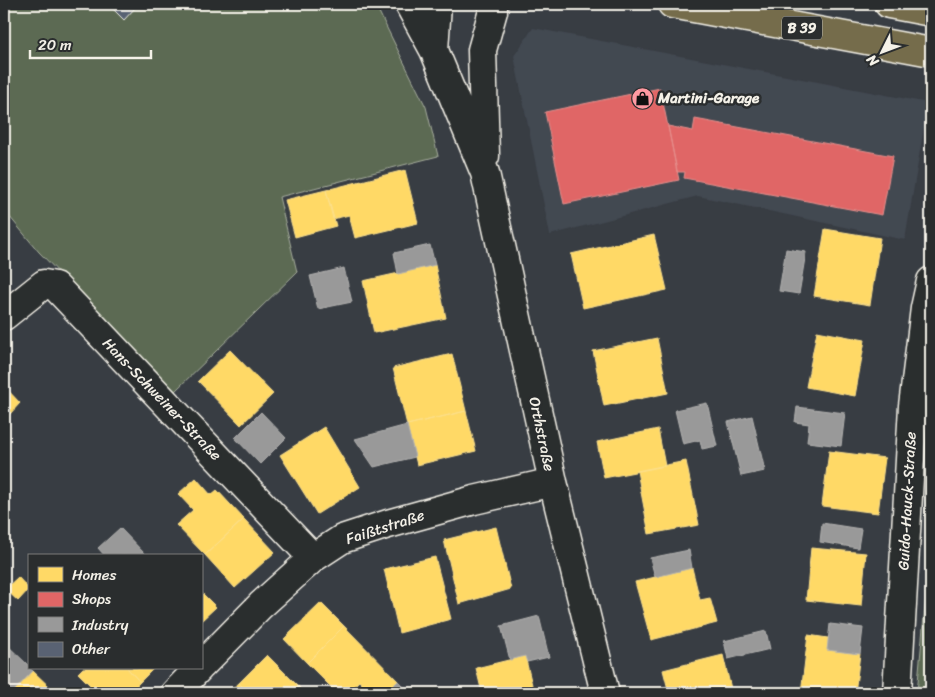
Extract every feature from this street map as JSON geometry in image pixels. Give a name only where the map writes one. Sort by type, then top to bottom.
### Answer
[{"type":"main road","name":"B 39","points":[[672,4],[931,52]]},
{"type":"main road","points":[[889,4],[931,12]]},
{"type":"street","name":"Orthstraße","points":[[410,4],[434,50],[485,173],[553,482],[605,693]]},
{"type":"street","name":"Orthstraße","points":[[434,50],[437,4]]},
{"type":"street","name":"Orthstraße","points":[[485,173],[482,50],[493,12],[493,4]]},
{"type":"street","name":"Guido-Hauck-Straße","points":[[897,693],[912,406],[925,308],[931,281]]},
{"type":"street","name":"Hans-Schweiner-Straße","points":[[4,316],[44,284],[55,286],[313,558]]},
{"type":"street","name":"Faißtstraße","points":[[202,665],[261,605],[313,558],[342,539],[474,500],[553,482]]},
{"type":"street","name":"Faißtstraße","points":[[175,693],[197,670]]},
{"type":"shaded area","points":[[533,28],[928,103],[905,240],[698,196],[550,235],[514,56]]},
{"type":"green space","points":[[4,4],[368,4],[378,10],[426,107],[438,156],[279,197],[297,272],[174,392],[39,252],[4,210]]},
{"type":"green space","points":[[931,540],[931,693],[917,693]]},
{"type":"building: Homes","points":[[405,170],[418,223],[355,238],[349,215],[333,219],[326,190]]},
{"type":"building: Homes","points":[[326,190],[336,226],[295,237],[285,200]]},
{"type":"building: Homes","points":[[825,229],[880,238],[870,305],[814,296]]},
{"type":"building: Homes","points":[[654,235],[667,290],[583,308],[571,254]]},
{"type":"building: Homes","points":[[435,265],[446,318],[374,333],[363,281]]},
{"type":"building: Homes","points":[[817,331],[865,340],[855,396],[806,387]]},
{"type":"building: Homes","points":[[657,338],[668,393],[604,406],[593,351]]},
{"type":"building: Homes","points":[[230,350],[273,394],[241,425],[198,381]]},
{"type":"building: Homes","points":[[452,354],[466,411],[407,425],[393,368]]},
{"type":"building: Homes","points":[[4,386],[20,403],[9,415],[4,409]]},
{"type":"building: Homes","points":[[466,411],[476,451],[417,465],[407,425]]},
{"type":"building: Homes","points":[[324,427],[360,487],[317,514],[280,455]]},
{"type":"building: Homes","points":[[658,429],[665,466],[604,478],[597,442]]},
{"type":"building: Homes","points":[[829,451],[885,458],[878,513],[822,506]]},
{"type":"building: Homes","points":[[686,461],[699,525],[649,534],[637,471]]},
{"type":"building: Homes","points":[[196,478],[211,495],[217,490],[244,519],[205,555],[176,525],[193,510],[178,494]]},
{"type":"building: Homes","points":[[244,519],[275,552],[235,588],[205,555]]},
{"type":"building: Homes","points":[[496,527],[511,589],[459,604],[444,540]]},
{"type":"building: Homes","points":[[811,548],[866,553],[861,606],[806,600]]},
{"type":"building: Homes","points":[[435,557],[451,619],[399,633],[384,569]]},
{"type":"building: Homes","points":[[692,568],[700,600],[710,598],[717,623],[651,640],[635,582]]},
{"type":"building: Homes","points":[[18,577],[28,590],[18,601],[5,589]]},
{"type":"building: Homes","points":[[202,593],[216,607],[202,620]]},
{"type":"building: Homes","points":[[321,603],[344,626],[307,663],[284,639]]},
{"type":"building: Homes","points":[[344,626],[398,681],[386,693],[370,693],[359,681],[347,693],[337,693],[307,663]]},
{"type":"building: Homes","points":[[808,635],[828,638],[827,650],[860,654],[855,693],[801,693]]},
{"type":"building: Homes","points":[[267,655],[305,693],[249,693],[239,683]]},
{"type":"building: Homes","points":[[723,655],[732,693],[669,693],[663,670]]},
{"type":"building: Homes","points":[[525,656],[534,693],[482,693],[476,668]]},
{"type":"building: Homes","points":[[81,670],[129,670],[140,682],[129,693],[98,693],[78,673]]},
{"type":"building: Homes","points":[[129,670],[152,670],[140,682]]},
{"type":"building: Homes","points":[[33,671],[56,693],[11,693]]},
{"type":"building: Homes","points":[[239,683],[249,693],[228,693]]},
{"type":"building: Shops","points":[[660,88],[679,180],[564,204],[545,112]]},
{"type":"building: Shops","points":[[695,119],[893,156],[882,215],[684,178],[685,172],[677,172],[668,126],[693,131]]},
{"type":"building: Industry","points":[[430,245],[435,265],[398,274],[394,253]]},
{"type":"building: Industry","points":[[786,249],[806,252],[799,294],[779,291]]},
{"type":"building: Industry","points":[[344,268],[352,302],[318,309],[310,276]]},
{"type":"building: Industry","points":[[707,403],[717,446],[702,449],[700,440],[683,444],[675,410]]},
{"type":"building: Industry","points":[[797,407],[845,413],[841,446],[807,442],[809,424],[795,422]]},
{"type":"building: Industry","points":[[261,412],[286,438],[260,464],[235,438]]},
{"type":"building: Industry","points":[[752,416],[765,471],[741,476],[728,422]]},
{"type":"building: Industry","points":[[407,425],[415,457],[374,467],[355,439]]},
{"type":"building: Industry","points":[[822,523],[861,529],[858,548],[820,542]]},
{"type":"building: Industry","points":[[120,528],[144,553],[103,554],[98,548]]},
{"type":"building: Industry","points":[[689,550],[692,568],[655,577],[650,558]]},
{"type":"building: Industry","points":[[539,616],[549,657],[527,662],[525,656],[510,660],[501,626]]},
{"type":"building: Industry","points":[[830,624],[863,628],[860,654],[827,650]]},
{"type":"building: Industry","points":[[766,631],[770,649],[728,659],[724,641]]},
{"type":"building: Industry","points":[[4,642],[28,665],[28,670],[33,671],[13,692],[4,683]]},
{"type":"building: Industry","points":[[398,681],[410,693],[386,693]]},
{"type":"building: Industry","points":[[365,688],[370,693],[360,693]]},
{"type":"building: Other","points":[[110,4],[131,4],[135,8],[124,20]]},
{"type":"place","name":"Martini-Garage","points":[[642,98]]}]
